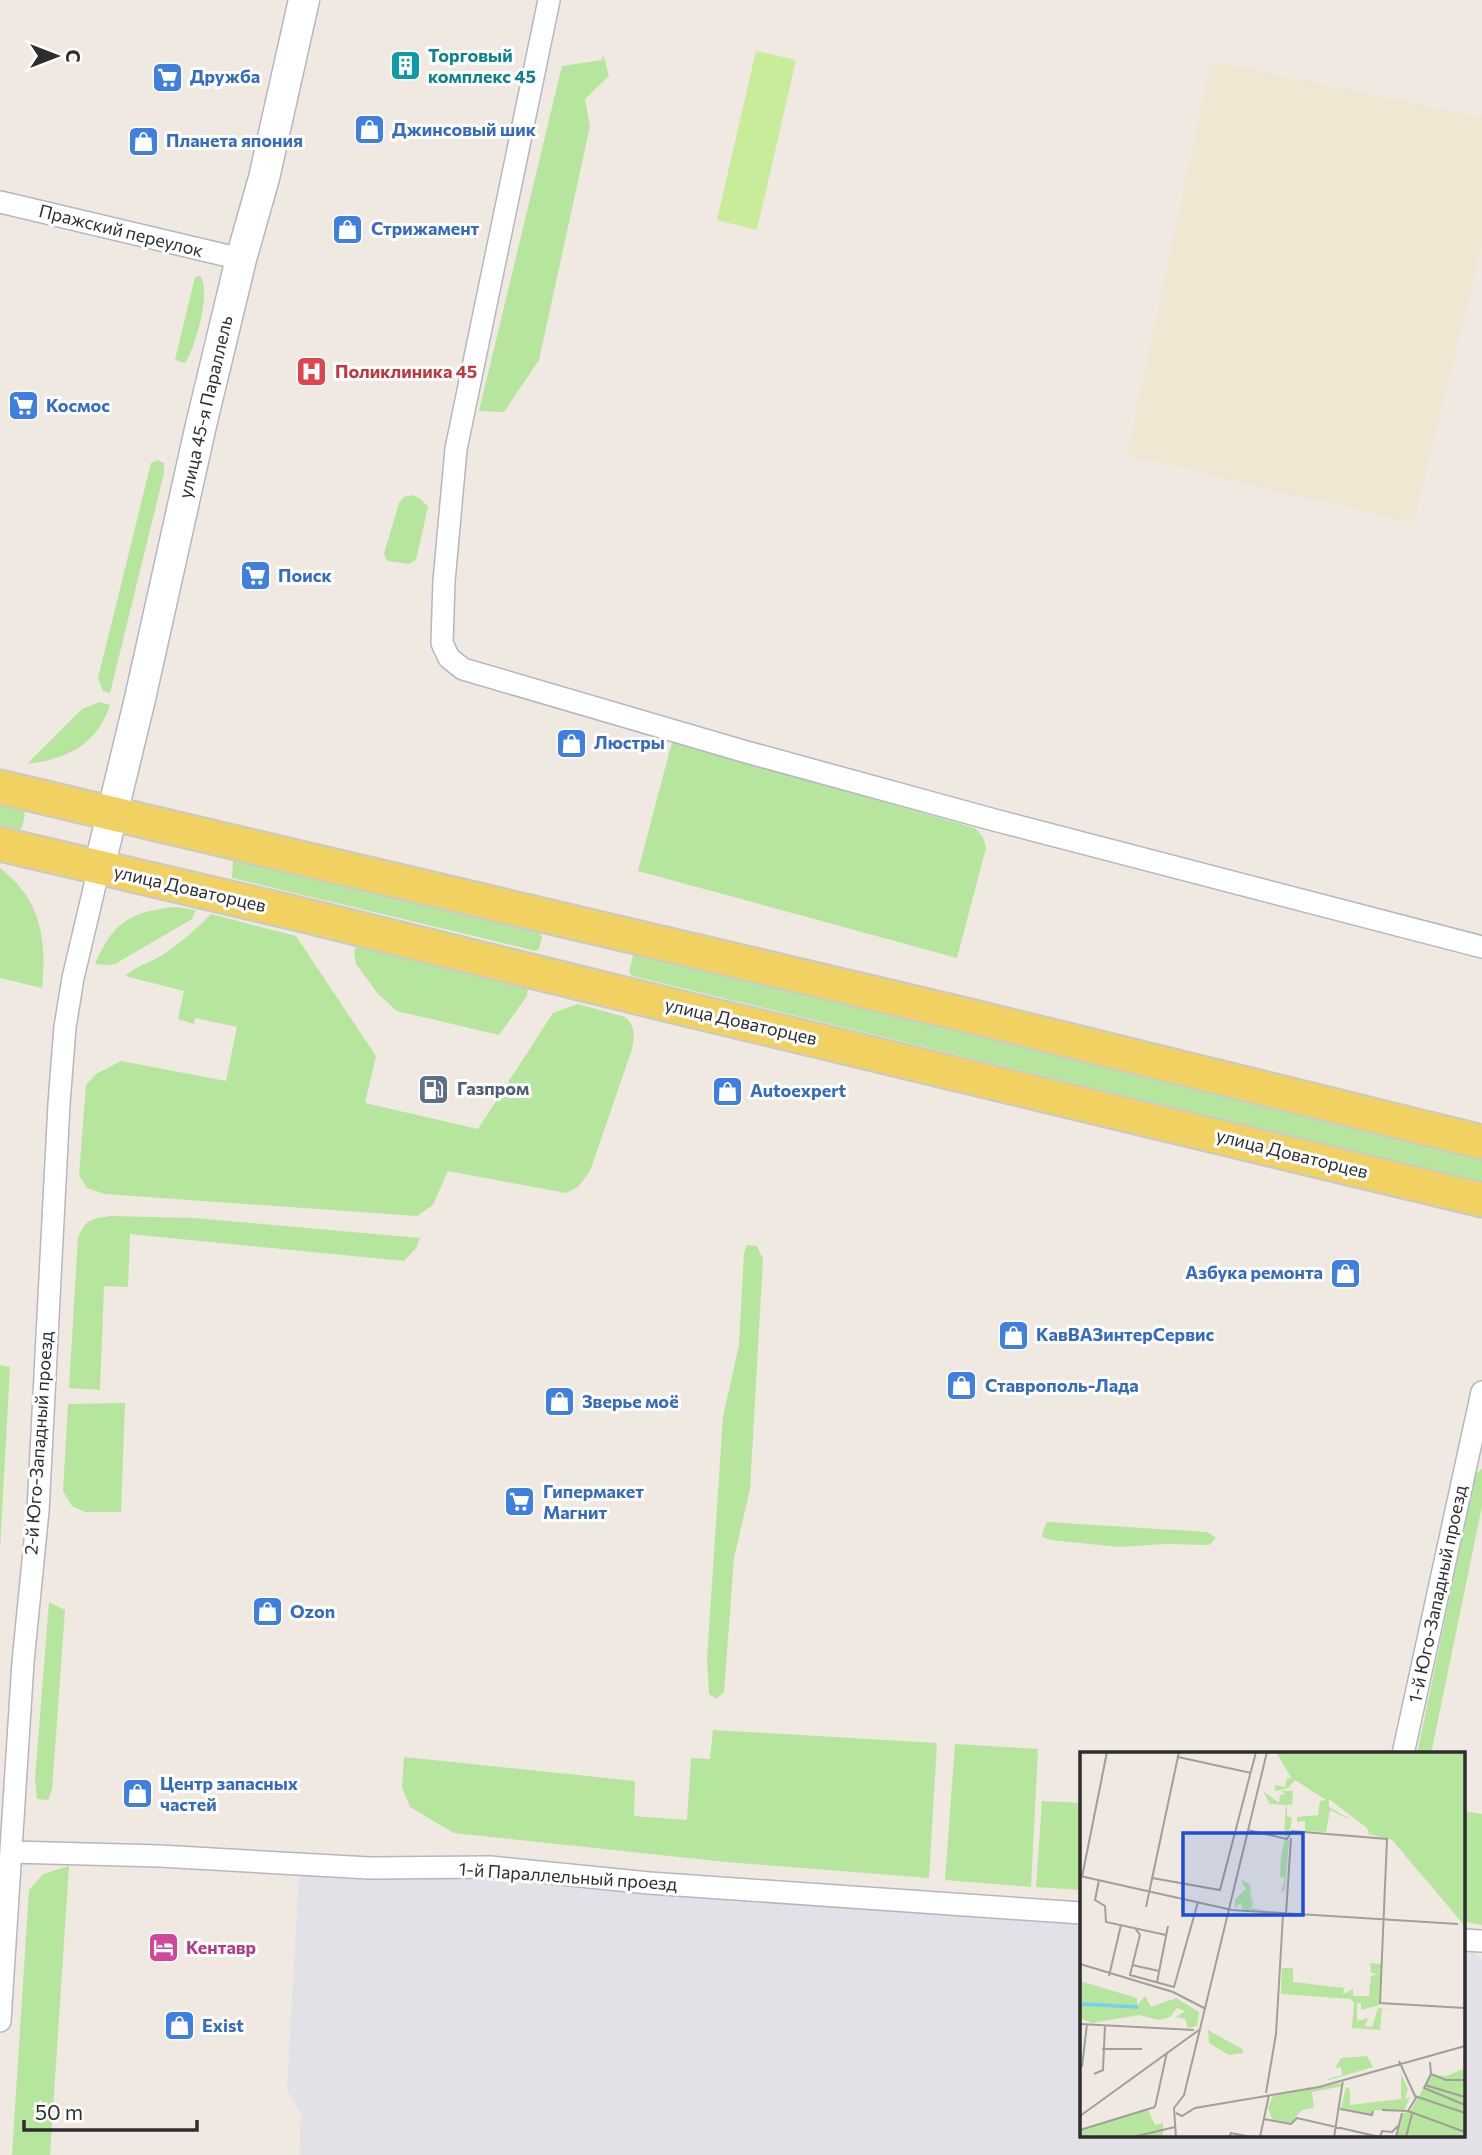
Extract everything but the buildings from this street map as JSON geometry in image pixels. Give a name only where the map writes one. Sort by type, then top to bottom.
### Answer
[{"type":"main road","name":"улица 45-я Параллель","points":[[99,868],[201,425],[241,259],[264,178],[304,0]]},
{"type":"main road","points":[[0,787],[953,1012],[1482,1142]]},
{"type":"main road","name":"улица Доваторцев","points":[[0,845],[295,913],[1482,1199]]},
{"type":"street","points":[[549,0],[456,449],[444,581],[442,643],[449,658],[463,668],[743,751],[998,821],[1482,947]]},
{"type":"street","name":"Пражский переулок","points":[[0,202],[241,259]]},
{"type":"street","name":"2-й Юго-Западный проезд","points":[[0,2021],[12,1852],[8,1793],[38,1511],[65,1027],[99,868]]},
{"type":"street","name":"1-й Юго-Западный проезд","points":[[1403,1752],[1482,1392]]},
{"type":"street","name":"1-й Параллельный проезд","points":[[12,1852],[160,1856],[369,1868],[491,1867],[649,1883],[1080,1913]]},
{"type":"street","points":[[1464,1940],[1482,1941]]},
{"type":"shaded area","points":[[1211,61],[1482,118],[1482,243],[1414,523],[1127,455]]},
{"type":"shaded area","points":[[299,1874],[458,1877],[686,1897],[1080,1924],[1080,2138],[1464,2138],[1464,1946],[1469,1947],[1482,1960],[1482,2155],[300,2155],[301,2113],[287,2090]]},
{"type":"green space","points":[[756,51],[796,60],[757,230],[717,220]]},
{"type":"green space","points":[[603,54],[609,76],[585,99],[590,126],[539,360],[504,412],[479,411],[562,66],[602,60]]},
{"type":"green space","points":[[200,276],[203,283],[203,306],[197,333],[185,363],[175,360],[195,277]]},
{"type":"green space","points":[[157,460],[164,463],[164,473],[110,693],[103,691],[98,678],[151,463]]},
{"type":"green space","points":[[412,495],[421,499],[428,507],[416,560],[409,564],[387,561],[384,554],[399,503],[404,497]]},
{"type":"green space","points":[[100,702],[110,705],[89,740],[67,754],[27,764],[82,709]]},
{"type":"green space","points":[[672,742],[975,828],[983,837],[986,848],[957,958],[638,871]]},
{"type":"green space","points":[[0,805],[23,810],[25,815],[19,830],[0,825]]},
{"type":"green space","points":[[233,861],[540,933],[542,937],[539,949],[536,951],[232,878]]},
{"type":"green space","points":[[0,868],[25,893],[38,921],[42,936],[42,988],[0,978]]},
{"type":"green space","points":[[176,907],[196,910],[192,919],[115,964],[95,964],[109,938],[125,921],[147,912]]},
{"type":"green space","points":[[211,914],[296,936],[376,1056],[365,1103],[478,1129],[553,1013],[578,1004],[625,1017],[633,1028],[632,1049],[590,1171],[578,1187],[566,1193],[448,1171],[433,1205],[417,1216],[105,1194],[87,1188],[79,1175],[86,1085],[96,1074],[121,1061],[226,1081],[237,1027],[195,1018],[194,1024],[178,1019],[184,991],[125,976],[159,957]]},
{"type":"green space","points":[[360,944],[528,984],[527,996],[499,1035],[397,1011],[378,994],[356,964],[354,950]]},
{"type":"green space","points":[[637,954],[1482,1158],[1482,1182],[632,976],[629,972],[633,956]]},
{"type":"green space","points":[[111,1216],[194,1218],[420,1238],[416,1248],[404,1261],[130,1234],[128,1287],[104,1286],[100,1390],[69,1388],[78,1238],[90,1221]]},
{"type":"green space","points":[[747,1245],[757,1246],[763,1259],[750,1489],[734,1558],[724,1692],[716,1699],[709,1694],[707,1659],[723,1417],[739,1345],[744,1253]]},
{"type":"green space","points":[[0,1365],[10,1367],[0,1550]]},
{"type":"green space","points":[[125,1403],[121,1512],[85,1512],[72,1506],[63,1491],[68,1404]]},
{"type":"green space","points":[[1482,1468],[1482,1506],[1431,1752],[1417,1752],[1475,1475]]},
{"type":"green space","points":[[1047,1522],[1207,1532],[1216,1538],[1209,1545],[1119,1547],[1042,1537]]},
{"type":"green space","points":[[49,1602],[65,1610],[52,1790],[48,1800],[37,1799],[35,1779]]},
{"type":"green space","points":[[713,1730],[937,1743],[929,1878],[726,1862],[454,1833],[410,1807],[402,1787],[404,1757],[635,1781],[634,1816],[687,1820],[691,1758],[710,1759]]},
{"type":"green space","points":[[955,1744],[1038,1749],[1031,1887],[945,1880]]},
{"type":"green space","points":[[1042,1801],[1080,1803],[1080,1890],[1036,1887]]},
{"type":"green space","points":[[1464,1811],[1482,1814],[1482,1925],[1464,1921]]},
{"type":"green space","points":[[69,1866],[50,2155],[12,2155],[29,1890],[43,1874]]},
{"type":"place","name":"Торговый комплекс 45","points":[[405,66]]},
{"type":"place","name":"Дружба","points":[[167,77]]},
{"type":"place","name":"Джинсовый шик","points":[[369,130]]},
{"type":"place","name":"Планета япония","points":[[143,141]]},
{"type":"place","name":"Стрижамент","points":[[348,229]]},
{"type":"place","name":"Поликлиника 45","points":[[312,372]]},
{"type":"place","name":"Космос","points":[[23,406]]},
{"type":"place","name":"Поиск","points":[[255,576]]},
{"type":"place","name":"Люстры","points":[[571,743]]},
{"type":"place","name":"Газпром","points":[[434,1089]]},
{"type":"place","name":"Autoexpert","points":[[727,1091]]},
{"type":"place","name":"Азбука ремонта","points":[[1346,1273]]},
{"type":"place","name":"КавВАЗинтерСервис","points":[[1013,1335]]},
{"type":"place","name":"Ставрополь-Лада","points":[[962,1386]]},
{"type":"place","name":"Зверье моё","points":[[559,1402]]},
{"type":"place","name":"Гипермакет Магнит","points":[[520,1502]]},
{"type":"place","name":"Ozon","points":[[267,1612]]},
{"type":"place","name":"Центр запасных частей","points":[[137,1794]]},
{"type":"place","name":"Кентавр","points":[[163,1948]]},
{"type":"place","name":"Exist","points":[[179,2026]]}]
